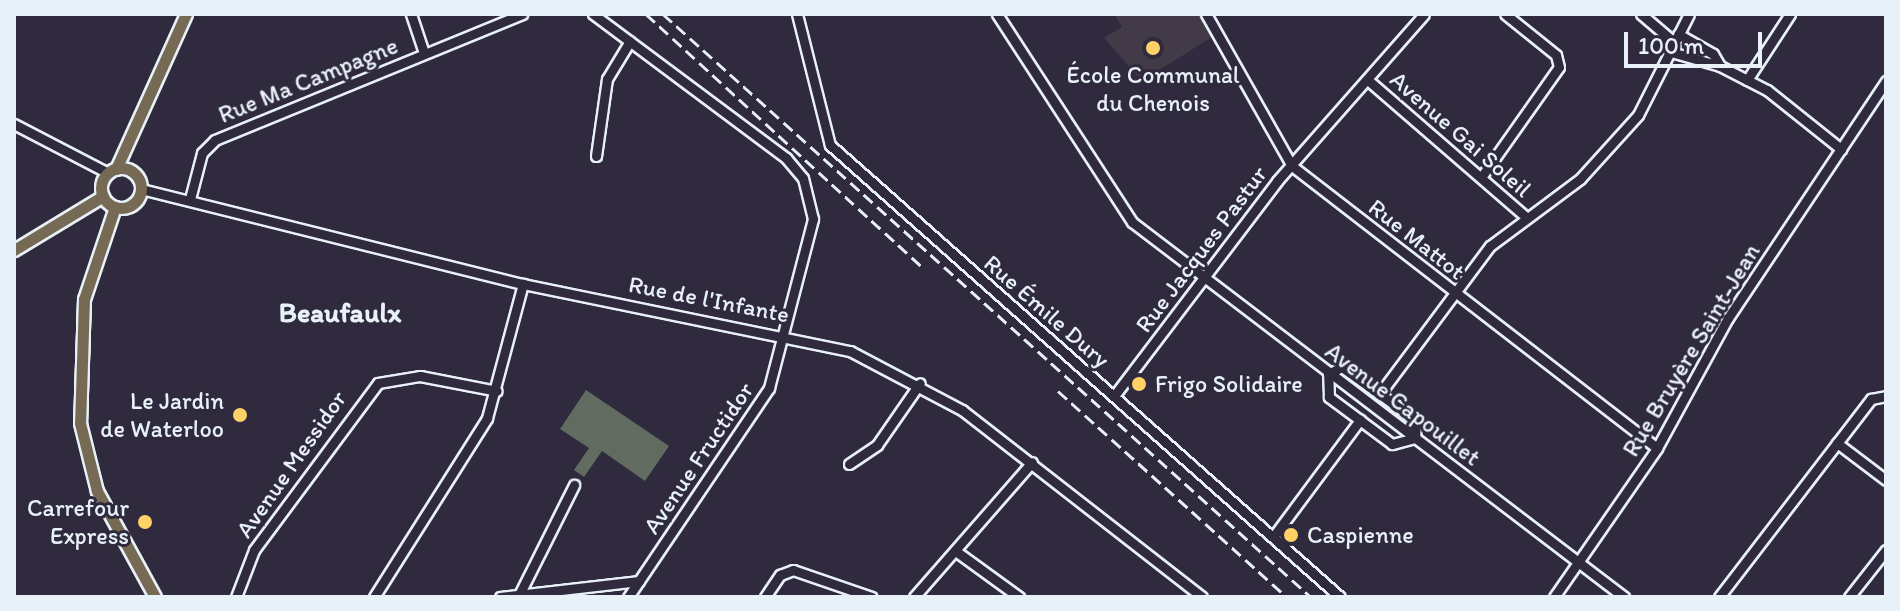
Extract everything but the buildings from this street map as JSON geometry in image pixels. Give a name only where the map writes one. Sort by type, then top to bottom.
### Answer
[{"type":"main road","points":[[14,250],[103,196],[112,171],[130,144],[186,14]]},
{"type":"main road","points":[[115,207],[135,202],[141,189],[131,171],[130,144]]},
{"type":"main road","points":[[112,171],[131,171]]},
{"type":"main road","points":[[103,196],[115,207]]},
{"type":"main road","points":[[115,207],[84,299],[80,423],[102,502],[155,597]]},
{"type":"street","points":[[411,14],[424,53]]},
{"type":"street","name":"Rue Ma Campagne","points":[[190,199],[202,153],[215,140],[522,14]]},
{"type":"street","name":"Avenue Fructidor","points":[[594,14],[803,178],[812,238],[769,388],[628,597]]},
{"type":"street","name":"Rue Émile Dury","points":[[797,14],[830,145],[1340,597]]},
{"type":"street","name":"Avenue Capouillet","points":[[997,14],[1120,206],[1204,277],[1328,374],[1624,597]]},
{"type":"street","name":"Rue Mattot","points":[[1206,14],[1292,166],[1657,448]]},
{"type":"street","name":"Rue Jacques Pastur","points":[[1114,396],[1292,166],[1369,81],[1424,14]]},
{"type":"street","points":[[1482,176],[1559,67],[1556,55],[1505,14]]},
{"type":"street","points":[[1641,14],[1675,43],[1747,80],[1841,149]]},
{"type":"street","points":[[1381,392],[1490,246],[1613,146],[1689,14]]},
{"type":"street","points":[[1747,80],[1790,14]]},
{"type":"street","points":[[596,156],[607,79],[630,41]]},
{"type":"street","points":[[1675,43],[1713,54],[1720,66]]},
{"type":"street","name":"Avenue Gai Soleil","points":[[1369,81],[1527,218]]},
{"type":"street","name":"Rue Bruyère Saint-Jean","points":[[1554,597],[1657,448],[1728,318],[1886,81]]},
{"type":"street","points":[[14,124],[112,171]]},
{"type":"street","name":"Rue de l'Infante","points":[[141,189],[523,284],[785,333],[839,347],[920,383],[1032,462],[1202,597]]},
{"type":"street","points":[[374,597],[464,462],[497,391],[523,284]]},
{"type":"street","points":[[1350,369],[1381,392],[1416,420],[1415,438],[1401,447],[1329,397],[1328,374],[1350,369]]},
{"type":"street","name":"Avenue Messidor","points":[[236,597],[254,550],[378,383],[420,376],[497,391]]},
{"type":"street","points":[[849,464],[877,445],[920,383]]},
{"type":"street","points":[[1719,597],[1837,443],[1884,396]]},
{"type":"street","points":[[1273,537],[1360,420]]},
{"type":"street","points":[[1837,443],[1886,480]]},
{"type":"street","points":[[914,597],[957,552],[1032,462]]},
{"type":"street","points":[[520,593],[574,485]]},
{"type":"street","points":[[1849,597],[1886,550]]},
{"type":"street","points":[[957,552],[1019,597]]},
{"type":"street","points":[[765,597],[780,575],[793,570],[872,597]]},
{"type":"street","points":[[500,597],[639,581]]},
{"type":"shaded area","name":"École Communal du Chenois","points":[[1114,14],[1200,14],[1212,37],[1142,81],[1104,38],[1122,27]]},
{"type":"green space","points":[[586,390],[669,446],[645,481],[602,451],[584,477],[574,470],[589,448],[560,429]]},
{"type":"railway","points":[[646,14],[922,267]]},
{"type":"railway","points":[[663,14],[1311,597]]},
{"type":"railway","points":[[1058,391],[1287,597]]},
{"type":"place","name":"École Communal du Chenois","points":[[1153,48]]},
{"type":"place","name":"Frigo Solidaire","points":[[1139,384]]},
{"type":"place","name":"Le Jardin de Waterloo","points":[[240,415]]},
{"type":"place","name":"Carrefour Express","points":[[145,522]]},
{"type":"place","name":"Caspienne","points":[[1291,535]]},
{"type":"district","name":"Beaufaulx","points":[[340,312]]}]
